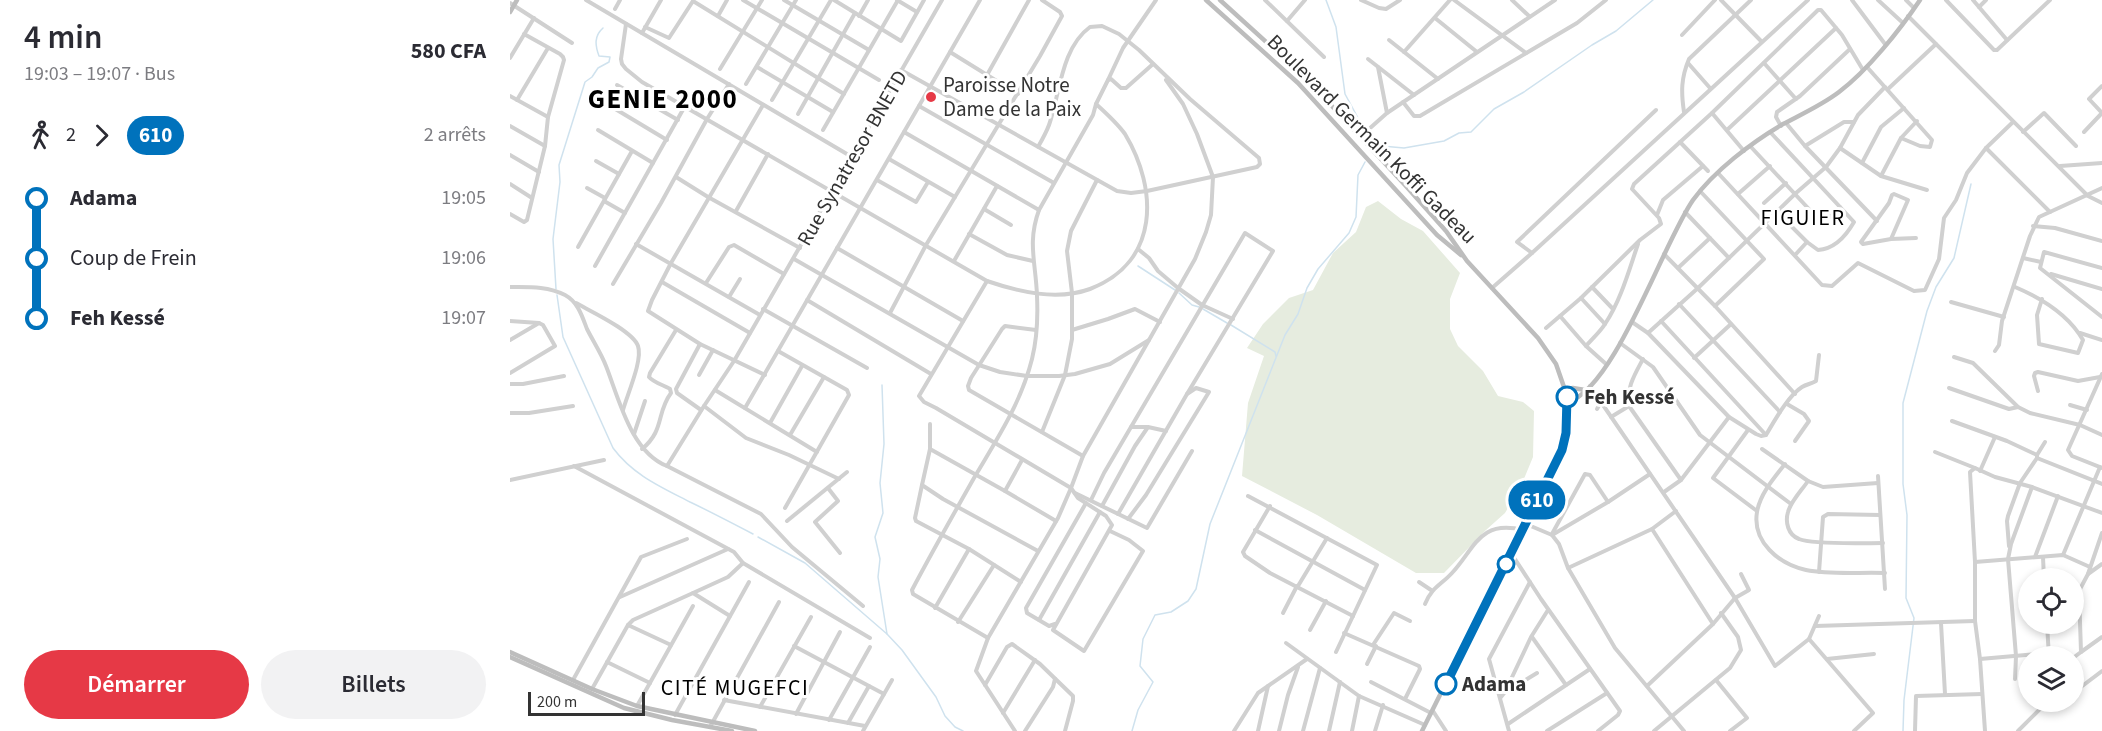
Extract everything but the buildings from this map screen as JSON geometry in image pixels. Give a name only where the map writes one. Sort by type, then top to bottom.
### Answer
[{"type":"main road","points":[[510,12],[517,0]]},
{"type":"main road","name":"Boulevard Germain Koffi Gadeau","points":[[1206,0],[1298,83],[1430,227],[1467,261]]},
{"type":"main road","name":"Boulevard Germain Koffi Gadeau","points":[[1220,0],[1299,71],[1446,231],[1467,261]]},
{"type":"main road","points":[[1568,402],[1577,399],[1588,388],[1620,343],[1685,212],[1700,191],[1718,173],[1751,147],[1781,126],[1839,92],[1865,68],[1920,0]]},
{"type":"main road","points":[[1422,731],[1562,450],[1566,433],[1568,402],[1556,364],[1544,345],[1467,261]]},
{"type":"main road","points":[[1565,390],[1588,388]]},
{"type":"main road","points":[[510,652],[592,689],[637,706],[731,731]]},
{"type":"main road","points":[[510,657],[624,708],[672,720],[755,731]]},
{"type":"street","points":[[586,0],[852,157]]},
{"type":"street","points":[[615,9],[620,0]]},
{"type":"street","points":[[642,33],[661,0]]},
{"type":"street","points":[[645,27],[669,38],[693,0],[844,94]]},
{"type":"street","points":[[718,16],[727,0]]},
{"type":"street","points":[[743,0],[879,80]]},
{"type":"street","points":[[720,69],[762,0]]},
{"type":"street","points":[[784,0],[869,50]]},
{"type":"street","points":[[746,84],[796,0]]},
{"type":"street","points":[[772,100],[832,0],[901,41],[924,0]]},
{"type":"street","points":[[798,114],[843,34],[868,0]]},
{"type":"street","points":[[823,130],[897,0],[917,12]]},
{"type":"street","name":"Rue Synatresor BNETD","points":[[667,466],[734,361],[942,0]]},
{"type":"street","points":[[745,408],[980,0]]},
{"type":"street","points":[[987,75],[1029,0]]},
{"type":"street","points":[[890,314],[926,245],[1018,94],[1062,15],[1042,0]]},
{"type":"street","points":[[988,638],[911,592],[957,507],[1012,414],[1027,376],[1036,330],[1037,294],[1032,244],[1033,227],[1039,210],[1093,115],[1096,104],[1128,41],[1156,0]]},
{"type":"street","points":[[1266,0],[1324,57]]},
{"type":"street","points":[[1287,21],[1305,0]]},
{"type":"street","points":[[1361,0],[1386,9],[1400,0]]},
{"type":"street","points":[[1404,52],[1452,0],[1527,53]]},
{"type":"street","points":[[1512,0],[1529,16]]},
{"type":"street","points":[[1360,137],[1387,113],[1556,0]]},
{"type":"street","points":[[1403,102],[1417,117],[1527,53],[1577,22],[1606,0]]},
{"type":"street","points":[[1682,35],[1715,0]]},
{"type":"street","points":[[1721,0],[1761,41]]},
{"type":"street","points":[[1684,112],[1680,87],[1688,62],[1751,0]]},
{"type":"street","points":[[1492,288],[1808,0]]},
{"type":"street","points":[[1852,0],[1885,44]]},
{"type":"street","points":[[1878,0],[1903,23]]},
{"type":"street","points":[[1906,0],[1914,8]]},
{"type":"street","points":[[1946,0],[1994,50],[1999,50],[2050,0]]},
{"type":"street","points":[[1973,0],[2007,40]]},
{"type":"street","points":[[1979,7],[1986,0]]},
{"type":"street","points":[[512,5],[572,42]]},
{"type":"street","points":[[1546,328],[1581,298],[1640,240],[1659,226],[1660,221],[1657,215],[1632,187],[1818,10],[1821,10],[1836,28],[1865,68],[1887,88],[1932,140],[1930,147],[1920,146],[1901,138]]},
{"type":"street","points":[[1908,16],[2088,196],[2102,203]]},
{"type":"street","points":[[510,58],[534,18]]},
{"type":"street","points":[[1436,18],[1477,52]]},
{"type":"street","points":[[626,24],[622,64],[642,82],[987,281],[1010,289],[1037,294],[1072,293],[1090,289],[1111,278],[1126,264],[1144,237],[1147,191],[1137,157],[1124,132],[1096,104]]},
{"type":"street","points":[[902,70],[999,124],[1038,147],[1117,191],[1131,193],[1147,191],[1257,167],[1260,164],[1260,161],[1128,41],[1102,26],[1090,27],[1076,41],[1066,64],[1048,127],[1038,147]]},
{"type":"street","points":[[1727,130],[1836,28]]},
{"type":"street","points":[[510,214],[525,222],[545,146],[548,117],[564,60],[560,54],[525,34]]},
{"type":"street","points":[[1389,40],[1438,79]]},
{"type":"street","points":[[1647,333],[1826,167],[1840,148],[1858,115],[1936,44]]},
{"type":"street","points":[[517,100],[548,48]]},
{"type":"street","points":[[1781,126],[1776,117],[1777,112],[1796,99],[1850,49]]},
{"type":"street","points":[[950,52],[1018,94]]},
{"type":"street","points":[[1368,59],[1414,95]]},
{"type":"street","points":[[1688,62],[1710,88]]},
{"type":"street","points":[[1108,80],[1111,79],[1124,89],[1153,63]]},
{"type":"street","points":[[1764,63],[1796,99]]},
{"type":"street","points":[[757,67],[833,112]]},
{"type":"street","points":[[1377,67],[1387,113]]},
{"type":"street","points":[[1015,731],[975,673],[979,658],[988,638],[1073,490],[1083,456],[1195,259],[1211,214],[1213,177],[1188,114],[1162,73]]},
{"type":"street","points":[[613,284],[729,84]]},
{"type":"street","points":[[617,85],[678,120]]},
{"type":"street","points":[[2084,132],[2102,113],[2089,99],[2102,86]]},
{"type":"street","points":[[510,96],[548,117]]},
{"type":"street","points":[[764,105],[708,197],[671,263],[648,311],[700,344],[765,375]]},
{"type":"street","points":[[595,266],[685,106]]},
{"type":"street","points":[[919,106],[1054,184]]},
{"type":"street","points":[[612,107],[667,140]]},
{"type":"street","points":[[1862,163],[1881,127],[1904,108]]},
{"type":"street","points":[[1532,253],[1517,242],[1656,110]]},
{"type":"street","points":[[1712,113],[1745,152]]},
{"type":"street","points":[[2023,132],[2044,113],[2076,146]]},
{"type":"street","points":[[1881,176],[1901,138],[1917,121]]},
{"type":"street","points":[[1805,146],[1844,122],[1854,123]]},
{"type":"street","points":[[1718,173],[1825,286],[1835,284],[1858,263],[1914,291],[1925,290],[1939,259],[1944,218],[1956,200],[1967,173],[1986,148],[2013,122]]},
{"type":"street","points":[[1786,123],[1877,221]]},
{"type":"street","points":[[510,126],[545,146]]},
{"type":"street","points":[[598,130],[653,163]]},
{"type":"street","points":[[904,132],[1039,210]]},
{"type":"street","points":[[1771,133],[1854,222],[1839,242],[1818,250],[1777,212]]},
{"type":"street","points":[[1680,142],[1708,171]]},
{"type":"street","points":[[1751,147],[1821,222],[1824,222],[1840,207]]},
{"type":"street","points":[[1840,148],[1881,176],[1927,190]]},
{"type":"street","points":[[1986,148],[2050,212]]},
{"type":"street","points":[[578,247],[632,151]]},
{"type":"street","points":[[510,154],[539,172]]},
{"type":"street","points":[[736,211],[768,154]]},
{"type":"street","points":[[889,159],[955,197]]},
{"type":"street","points":[[596,161],[619,174]]},
{"type":"street","points":[[2059,166],[2102,163]]},
{"type":"street","points":[[1657,215],[1664,200],[1702,166]]},
{"type":"street","points":[[1738,194],[1770,166]]},
{"type":"street","points":[[676,177],[800,248]]},
{"type":"street","points":[[877,180],[916,202],[928,182]]},
{"type":"street","points":[[1042,432],[1065,375],[1072,330],[1072,293],[1067,251],[1071,231],[1097,180]]},
{"type":"street","points":[[1764,203],[1786,183]]},
{"type":"street","points":[[510,184],[532,198]]},
{"type":"street","points":[[954,261],[997,186]]},
{"type":"street","points":[[587,188],[625,213]]},
{"type":"street","points":[[1995,351],[1999,345],[2004,317],[2033,226],[2039,217],[2102,188]]},
{"type":"street","points":[[1700,191],[1764,259],[1714,306]]},
{"type":"street","points":[[1891,239],[1908,200],[1893,194],[1877,221],[1862,239],[1862,243],[1916,238]]},
{"type":"street","points":[[984,209],[1011,225]]},
{"type":"street","points":[[1685,212],[1729,258]]},
{"type":"street","points":[[2033,226],[2055,228],[2102,240]]},
{"type":"street","points":[[1055,623],[1049,626],[1027,613],[1026,608],[1245,233],[1273,251],[1118,514]]},
{"type":"street","points":[[969,234],[1007,255],[1033,261]]},
{"type":"street","points":[[1678,268],[1710,238]]},
{"type":"street","points":[[1586,346],[1605,324],[1613,309],[1622,291],[1640,240]]},
{"type":"street","points":[[1795,255],[1807,242]]},
{"type":"street","points":[[636,244],[760,315]]},
{"type":"street","points":[[706,284],[731,245],[784,274]]},
{"type":"street","points":[[837,248],[963,321]]},
{"type":"street","points":[[1138,249],[1178,288],[1202,305],[1233,319]]},
{"type":"street","points":[[2102,268],[2044,252],[2040,268],[2102,317]]},
{"type":"street","points":[[1664,254],[1795,394]]},
{"type":"street","points":[[2023,258],[2041,262]]},
{"type":"street","points":[[794,259],[947,348],[979,365],[1000,372],[1027,376],[1065,375],[1110,364],[1149,340]]},
{"type":"street","points":[[2047,273],[2102,290]]},
{"type":"street","points":[[729,297],[740,279]]},
{"type":"street","points":[[987,281],[931,374],[919,396],[920,400],[1073,490],[1110,519],[1112,525],[1110,531],[1053,630],[1084,651],[1143,551],[1129,540],[1110,531]]},
{"type":"street","points":[[662,282],[750,333]]},
{"type":"street","points":[[510,287],[540,287],[565,295],[631,337],[638,346],[638,358],[622,410]]},
{"type":"street","points":[[1592,287],[1613,309]]},
{"type":"street","points":[[2014,288],[2042,299],[2060,313],[2079,333],[2083,340],[2080,351],[2076,354],[2039,344],[2037,315],[2042,299]]},
{"type":"street","points":[[1581,298],[1605,324]]},
{"type":"street","points":[[807,300],[931,374]]},
{"type":"street","points":[[576,302],[605,363],[622,410],[642,449],[654,459],[761,514],[792,547],[862,606]]},
{"type":"street","points":[[1951,302],[2004,317]]},
{"type":"street","points":[[1679,304],[1780,412]]},
{"type":"street","points":[[763,309],[867,368]]},
{"type":"street","points":[[1072,330],[1135,309],[1160,322]]},
{"type":"street","points":[[1560,316],[1586,346],[1606,364]]},
{"type":"street","points":[[510,321],[543,325],[555,346],[510,373]]},
{"type":"street","points":[[1661,321],[1766,435]]},
{"type":"street","points":[[1632,322],[1647,333],[1729,417],[1748,430],[1761,436],[1766,435]]},
{"type":"street","points":[[510,340],[539,323]]},
{"type":"street","points":[[1694,358],[1731,324]]},
{"type":"street","points":[[1036,330],[1005,326],[968,384],[969,390],[1083,456]]},
{"type":"street","points":[[642,449],[655,437],[666,400],[671,393],[666,386],[652,380],[649,377],[650,373],[676,330]]},
{"type":"street","points":[[2079,333],[2102,340]]},
{"type":"street","points":[[1620,343],[1653,367],[1700,435],[1791,504]]},
{"type":"street","points":[[700,344],[676,389],[677,393],[746,438],[839,479]]},
{"type":"street","points":[[699,375],[713,350]]},
{"type":"street","points":[[778,351],[847,390],[849,395],[785,508]]},
{"type":"street","points":[[1766,435],[1780,412],[1795,394],[1802,387],[1816,381],[1820,355]]},
{"type":"street","points":[[1954,357],[1973,363],[2018,407],[2030,413],[2080,425],[2102,435]]},
{"type":"street","points":[[1643,359],[1631,381],[1628,392],[1629,406],[1681,480]]},
{"type":"street","points":[[770,423],[802,366]]},
{"type":"street","points":[[2038,391],[2034,376],[2038,372],[2078,381],[2101,376]]},
{"type":"street","points":[[510,384],[523,384],[564,376]]},
{"type":"street","points":[[2064,555],[2101,468],[2069,453],[2068,450],[2101,376]]},
{"type":"street","points":[[790,435],[824,377]]},
{"type":"street","points":[[1128,519],[1146,495],[1209,392],[1196,388],[1187,394]]},
{"type":"street","points":[[1588,388],[1601,402],[1664,492],[1735,598],[1775,666],[1809,639],[1819,616]]},
{"type":"street","points":[[1949,388],[2009,409],[2018,407]]},
{"type":"street","points":[[715,390],[816,452]]},
{"type":"street","points":[[634,435],[645,401]]},
{"type":"street","points":[[1597,409],[1601,402]]},
{"type":"street","points":[[1787,404],[1804,414],[1809,421],[1795,441]]},
{"type":"street","points":[[2070,405],[2087,410]]},
{"type":"street","points":[[510,413],[573,406]]},
{"type":"street","points":[[1609,416],[1629,406]]},
{"type":"street","points":[[1664,492],[1681,480],[1729,417]]},
{"type":"street","points":[[1952,421],[1995,437],[2102,484]]},
{"type":"street","points":[[930,423],[930,449],[916,521],[969,549],[1021,582]]},
{"type":"street","points":[[1131,427],[1148,427],[1166,431]]},
{"type":"street","points":[[1102,506],[1148,427]]},
{"type":"street","points":[[1748,430],[1713,478],[1757,512]]},
{"type":"street","points":[[1980,471],[1995,437]]},
{"type":"street","points":[[2010,550],[2007,521],[2020,483],[2045,442]]},
{"type":"street","points":[[930,449],[1056,521]]},
{"type":"street","points":[[1762,449],[1808,481],[1829,488],[1878,483]]},
{"type":"street","points":[[1088,502],[1102,506],[1147,528],[1192,451]]},
{"type":"street","points":[[1935,452],[1995,477],[2032,486],[2102,513]]},
{"type":"street","points":[[510,480],[604,459]]},
{"type":"street","points":[[1005,491],[1022,460]]},
{"type":"street","points":[[1785,464],[1768,486],[1757,512],[1757,526],[1769,551],[1791,566],[1819,572],[1885,573]]},
{"type":"street","points":[[574,466],[734,552],[743,564],[870,638]]},
{"type":"street","points":[[1975,468],[1970,472],[1975,562],[1975,621],[1985,731]]},
{"type":"street","points":[[787,522],[847,472]]},
{"type":"street","points":[[1552,535],[1585,474],[1590,475],[1608,502]]},
{"type":"street","points":[[1552,535],[1650,474]]},
{"type":"street","points":[[1878,476],[1885,589]]},
{"type":"street","points":[[1808,481],[1791,504],[1786,521],[1793,535],[1800,539],[1821,542],[1883,543]]},
{"type":"street","points":[[922,485],[957,507],[1038,551]]},
{"type":"street","points":[[2015,679],[2016,656],[2008,559],[2032,486]]},
{"type":"street","points":[[828,488],[838,501],[815,522],[840,553]]},
{"type":"street","points":[[1248,496],[1377,565],[1336,652]]},
{"type":"street","points":[[2035,557],[2058,496]]},
{"type":"street","points":[[1270,506],[1243,552],[1245,556],[1270,573],[1353,616]]},
{"type":"street","points":[[1568,568],[1652,529],[1676,511]]},
{"type":"street","points":[[1039,620],[1100,512]]},
{"type":"street","points":[[1819,572],[1823,517],[1828,514],[1880,515]]},
{"type":"street","points":[[1526,524],[1552,535],[1559,544],[1568,568],[1615,648],[1684,731]]},
{"type":"street","points":[[1425,604],[1431,591],[1457,568],[1478,538],[1509,527],[1523,530]]},
{"type":"street","points":[[1652,529],[1713,624]]},
{"type":"street","points":[[1255,530],[1365,590]]},
{"type":"street","points":[[2088,574],[2102,533]]},
{"type":"street","points":[[573,680],[641,557],[687,538]]},
{"type":"street","points":[[1283,613],[1327,538]]},
{"type":"street","points":[[619,597],[728,549]]},
{"type":"street","points":[[935,608],[969,549]]},
{"type":"street","points":[[1511,553],[1620,713],[1598,731]]},
{"type":"street","points":[[1975,562],[2064,555],[2090,567]]},
{"type":"street","points":[[2043,556],[2044,568]]},
{"type":"street","points":[[592,689],[633,620],[728,577],[743,564]]},
{"type":"street","points":[[2084,580],[2102,564]]},
{"type":"street","points":[[958,622],[994,565]]},
{"type":"street","points":[[1647,686],[1713,624],[1735,598],[1747,592],[1750,588],[1741,574]]},
{"type":"street","points":[[675,716],[749,582]]},
{"type":"street","points":[[1419,582],[1431,591]]},
{"type":"street","points":[[1509,731],[1489,659],[1530,582]]},
{"type":"street","points":[[693,593],[730,616]]},
{"type":"street","points":[[1310,630],[1326,601]]},
{"type":"street","points":[[711,725],[779,602]]},
{"type":"street","points":[[637,706],[693,606]]},
{"type":"street","points":[[1501,697],[1548,610]]},
{"type":"street","points":[[1367,664],[1374,645],[1394,613],[1410,621]]},
{"type":"street","points":[[1654,731],[1730,668],[1741,650],[1738,637],[1721,613]]},
{"type":"street","points":[[760,706],[811,617]]},
{"type":"street","points":[[1815,626],[1975,621]]},
{"type":"street","points":[[1941,623],[1945,694]]},
{"type":"street","points":[[628,625],[671,645]]},
{"type":"street","points":[[796,714],[840,632]]},
{"type":"street","points":[[1344,633],[1420,667],[1405,699]]},
{"type":"street","points":[[1532,637],[1566,685]]},
{"type":"street","points":[[2084,650],[2102,637]]},
{"type":"street","points":[[1809,639],[1873,713],[1854,731]]},
{"type":"street","points":[[1286,643],[1359,696],[1425,725]]},
{"type":"street","points":[[985,685],[1012,644],[1035,660],[1073,698],[1065,731]]},
{"type":"street","points":[[794,646],[884,694]]},
{"type":"street","points":[[829,720],[870,647]]},
{"type":"street","points":[[1826,659],[1874,654]]},
{"type":"street","points":[[1980,658],[2016,656]]},
{"type":"street","points":[[1003,713],[1035,660]]},
{"type":"street","points":[[1234,731],[1258,693],[1307,660]]},
{"type":"street","points":[[607,662],[650,684]]},
{"type":"street","points":[[1279,731],[1298,666]]},
{"type":"street","points":[[1303,731],[1321,668]]},
{"type":"street","points":[[1508,724],[1590,669]]},
{"type":"street","points":[[2084,685],[2102,671]]},
{"type":"street","points":[[1505,692],[1537,673]]},
{"type":"street","points":[[1025,731],[1051,691],[1055,679]]},
{"type":"street","points":[[724,700],[848,723],[864,729],[892,680]]},
{"type":"street","points":[[1716,680],[1746,718],[1730,731]]},
{"type":"street","points":[[1329,731],[1340,682]]},
{"type":"street","points":[[1371,682],[1432,712],[1446,731]]},
{"type":"street","points":[[1258,731],[1269,685]]},
{"type":"street","points":[[848,723],[869,686]]},
{"type":"street","points":[[1547,731],[1607,693]]},
{"type":"street","points":[[1915,731],[1916,696],[1982,694]]},
{"type":"street","points":[[1352,731],[1359,696]]},
{"type":"street","points":[[1375,731],[1383,705]]},
{"type":"street","points":[[2018,731],[2037,712]]},
{"type":"shaded area","points":[[1378,201],[1401,219],[1423,231],[1460,273],[1450,299],[1450,329],[1458,346],[1483,371],[1498,396],[1523,402],[1534,411],[1533,457],[1521,486],[1505,513],[1444,573],[1416,573],[1317,515],[1242,476],[1248,403],[1264,356],[1247,348],[1263,324],[1289,298],[1313,290],[1333,253],[1356,232],[1366,207]]},
{"type":"waterway","points":[[1326,0],[1336,27],[1345,94],[1366,128]]},
{"type":"waterway","points":[[1370,133],[1376,148],[1382,146],[1404,148],[1444,141],[1459,133],[1471,132],[1494,109],[1524,92],[1616,31],[1653,0]]},
{"type":"waterway","points":[[556,289],[553,239],[560,182],[559,165],[585,82],[598,68],[609,62],[610,57],[599,56],[597,48],[597,37],[603,28]]},
{"type":"waterway","points":[[1132,731],[1138,710],[1153,682],[1140,666],[1143,639],[1155,615],[1171,612],[1188,601],[1196,589],[1210,524],[1285,335],[1298,314],[1307,288],[1318,269],[1349,233],[1356,217],[1358,175],[1365,162]]},
{"type":"waterway","points":[[1903,731],[1904,700],[1914,618],[1906,598],[1907,515],[1903,484],[1903,403],[1927,311],[1936,287],[1954,258],[1971,184]]},
{"type":"waterway","points":[[1138,266],[1175,290]]},
{"type":"waterway","points":[[1179,293],[1192,305],[1199,307]]},
{"type":"waterway","points":[[557,295],[563,337],[613,448],[629,466],[648,480],[753,534]]},
{"type":"waterway","points":[[1203,309],[1227,323]]},
{"type":"waterway","points":[[1231,325],[1275,352],[1276,356]]},
{"type":"waterway","points":[[882,385],[884,444],[880,483],[883,513],[875,537],[880,559],[878,577],[887,634]]},
{"type":"waterway","points":[[758,537],[805,563],[887,634],[902,650],[936,697],[945,716],[955,727],[963,731]]},
{"type":"bus line","name":"610","points":[[1446,684],[1562,450],[1568,416],[1567,397]]},
{"type":"place","name":"Paroisse Notre Dame de la Paix","points":[[931,97]]},
{"type":"place","name":"Feh Kessé","points":[[1567,397]]},
{"type":"place","name":"Adama","points":[[1446,684]]},
{"type":"district","name":"GENIE 2000","points":[[663,99]]},
{"type":"district","name":"FIGUIER","points":[[1803,217]]},
{"type":"district","name":"CITÉ MUGEFCI","points":[[735,687]]}]
